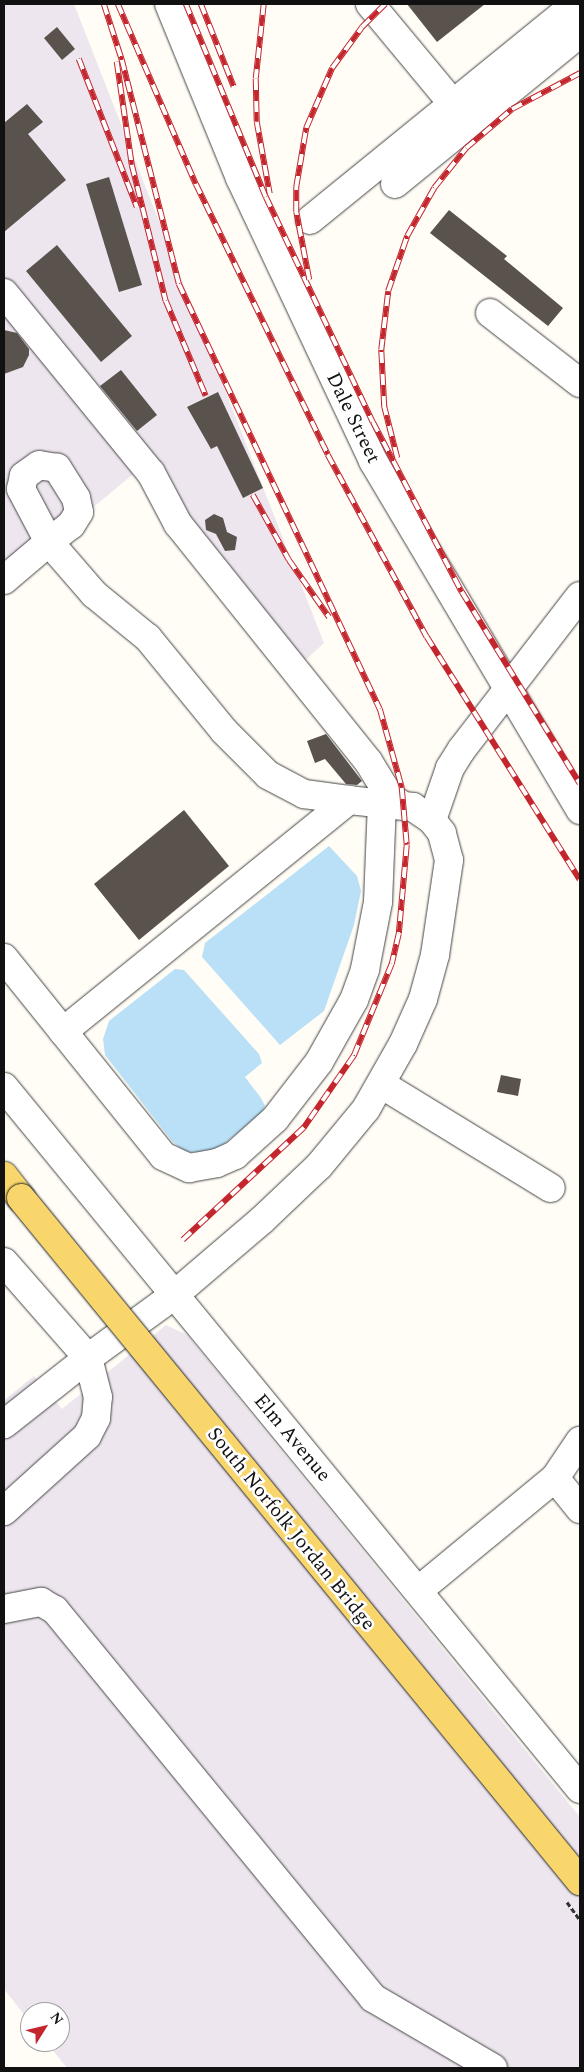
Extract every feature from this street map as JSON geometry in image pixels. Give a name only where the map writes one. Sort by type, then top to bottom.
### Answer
[{"type":"main road","name":"South Norfolk Jordan Bridge","points":[[4,1176],[580,1881]]},
{"type":"street","name":"Dale Street","points":[[169,4],[187,52],[244,187],[373,461],[508,692],[580,810]]},
{"type":"street","points":[[181,4],[187,52]]},
{"type":"street","points":[[370,4],[453,104]]},
{"type":"street","points":[[310,220],[576,4]]},
{"type":"street","points":[[395,184],[569,49],[580,33]]},
{"type":"street","points":[[4,293],[151,473],[178,524],[368,761],[390,797],[378,902],[365,969],[354,1000],[334,1038],[303,1085],[275,1119],[235,1154],[204,1167],[189,1168],[164,1156],[4,958]]},
{"type":"street","points":[[490,313],[580,383]]},
{"type":"street","points":[[4,580],[50,542],[94,594],[130,621],[164,658],[248,758],[286,787],[326,799],[390,803],[419,810],[432,820],[442,833],[449,854],[441,928],[423,999],[366,1109],[319,1166],[262,1220],[173,1296],[88,1358],[4,1424]]},
{"type":"street","points":[[432,820],[453,763],[580,596]]},
{"type":"street","points":[[63,1032],[349,800]]},
{"type":"street","points":[[380,1084],[551,1188]]},
{"type":"street","name":"Elm Avenue","points":[[4,1087],[173,1296],[419,1590],[580,1788]]},
{"type":"street","points":[[4,1262],[88,1358],[98,1397],[96,1418],[88,1436],[4,1511]]},
{"type":"street","points":[[419,1590],[556,1478],[580,1441]]},
{"type":"street","points":[[556,1478],[580,1509]]},
{"type":"street","points":[[4,1608],[41,1602],[56,1610],[373,1998],[494,2068]]},
{"type":"shaded area","points":[[4,4],[74,4],[324,643],[300,665],[138,470],[4,582]]},
{"type":"shaded area","points":[[166,1325],[187,1335],[580,1817],[580,2068],[67,2068],[54,2052],[70,2052],[70,2002],[20,2002],[20,2009],[4,1989],[4,1400],[34,1376],[62,1409]]},
{"type":"water","points":[[329,846],[357,876],[361,891],[354,925],[324,1011],[280,1045],[202,957],[205,943]]},
{"type":"water","points":[[175,969],[184,970],[259,1054],[262,1063],[245,1077],[265,1106],[262,1113],[214,1152],[185,1152],[172,1141],[105,1055],[103,1039],[109,1021]]},
{"type":"building","points":[[407,4],[485,4],[437,42]]},
{"type":"building","points":[[57,27],[75,49],[62,60],[44,38]]},
{"type":"building","points":[[27,104],[43,122],[28,134],[66,180],[4,232],[4,123]]},
{"type":"building","points":[[109,177],[142,285],[119,292],[86,184]]},
{"type":"building","points":[[449,210],[507,256],[504,259],[563,308],[548,326],[430,233]]},
{"type":"building","points":[[57,245],[132,336],[101,362],[26,271]]},
{"type":"building","points":[[4,330],[17,333],[29,349],[29,355],[23,367],[4,374]]},
{"type":"building","points":[[121,370],[157,415],[137,431],[100,386]]},
{"type":"building","points":[[218,392],[263,488],[243,498],[217,446],[211,449],[187,407]]},
{"type":"building","points":[[214,514],[223,518],[227,532],[237,537],[235,550],[225,551],[216,534],[206,530],[205,520]]},
{"type":"building","points":[[326,734],[362,781],[357,785],[346,784],[325,759],[315,763],[307,741]]},
{"type":"building","points":[[184,810],[229,866],[139,940],[94,884]]},
{"type":"building","points":[[501,1075],[521,1079],[518,1096],[497,1092]]},
{"type":"railway","points":[[104,4],[122,60],[179,284],[380,709],[402,788],[407,845],[399,934],[392,964],[354,1056],[304,1128],[183,1240]]},
{"type":"railway","points":[[118,4],[196,184],[328,455],[427,637],[580,880]]},
{"type":"railway","points":[[186,4],[266,197],[373,422],[462,592],[580,784]]},
{"type":"railway","points":[[201,4],[234,87]]},
{"type":"railway","points":[[264,4],[256,79],[257,122],[270,194]]},
{"type":"railway","points":[[309,280],[296,212],[296,187],[306,128],[332,68],[362,27],[385,4]]},
{"type":"railway","points":[[79,59],[137,207]]},
{"type":"railway","points":[[117,62],[132,165],[166,301],[206,396]]},
{"type":"railway","points":[[397,458],[384,407],[381,350],[388,291],[407,236],[434,188],[466,148],[512,109],[580,73]]},
{"type":"railway","points":[[253,495],[289,560],[329,617]]}]
